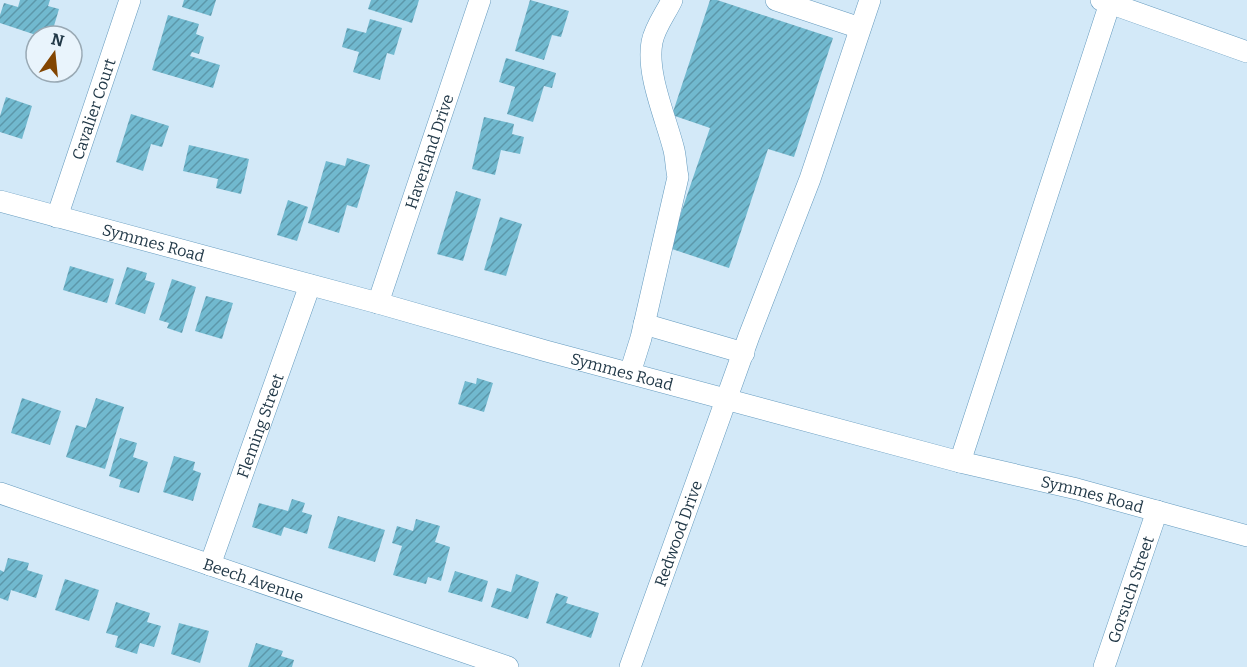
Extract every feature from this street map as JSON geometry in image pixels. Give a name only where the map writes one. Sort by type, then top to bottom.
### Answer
[{"type":"street","name":"Cavalier Court","points":[[57,217],[130,0]]},
{"type":"street","name":"Haverland Drive","points":[[378,303],[480,0]]},
{"type":"street","points":[[630,373],[644,324],[678,177],[674,152],[658,101],[652,59],[654,34],[672,0]]},
{"type":"street","points":[[776,0],[860,28]]},
{"type":"street","name":"Redwood Drive","points":[[630,667],[810,179],[870,0]]},
{"type":"street","points":[[960,462],[1107,2],[1247,52]]},
{"type":"street","name":"Symmes Road","points":[[0,201],[960,462],[1077,489],[1247,536]]},
{"type":"street","name":"Fleming Street","points":[[210,565],[310,285]]},
{"type":"street","points":[[644,324],[744,353]]},
{"type":"street","name":"Beech Avenue","points":[[0,493],[508,667]]},
{"type":"street","name":"Gorsuch Street","points":[[1104,667],[1157,512]]},
{"type":"building","points":[[20,0],[50,0],[48,6],[59,9],[55,24],[24,24],[24,31],[0,23],[4,3],[18,7]]},
{"type":"building","points":[[184,0],[216,0],[211,16],[182,7]]},
{"type":"building","points":[[371,0],[419,0],[412,23],[368,9]]},
{"type":"building","points":[[530,0],[569,11],[561,37],[552,35],[544,60],[515,51]]},
{"type":"building","points":[[710,0],[717,0],[833,38],[794,157],[768,149],[729,268],[669,248],[710,128],[672,115]]},
{"type":"building","points":[[168,15],[199,24],[196,34],[204,37],[199,54],[192,52],[190,56],[220,65],[213,88],[152,70]]},
{"type":"building","points":[[370,19],[402,28],[394,55],[387,53],[380,80],[353,72],[359,52],[342,47],[347,28],[366,33]]},
{"type":"building","points":[[506,58],[556,73],[552,88],[544,86],[533,122],[507,114],[515,87],[499,82]]},
{"type":"building","points":[[6,97],[32,106],[22,139],[0,132],[0,116]]},
{"type":"building","points":[[131,114],[169,126],[162,147],[151,144],[143,171],[116,162]]},
{"type":"building","points":[[484,117],[514,124],[512,134],[524,137],[520,154],[501,150],[495,175],[472,169]]},
{"type":"building","points":[[189,145],[249,159],[241,194],[216,188],[218,179],[183,171]]},
{"type":"building","points":[[347,158],[370,165],[357,208],[347,205],[339,233],[308,223],[326,161],[345,166]]},
{"type":"building","points":[[456,191],[481,199],[463,261],[437,254]]},
{"type":"building","points":[[288,200],[308,207],[297,241],[277,235]]},
{"type":"building","points":[[500,217],[522,224],[506,276],[484,270]]},
{"type":"building","points":[[70,266],[114,279],[107,303],[63,290]]},
{"type":"building","points":[[127,267],[147,273],[145,280],[155,283],[145,314],[115,304]]},
{"type":"building","points":[[172,279],[196,287],[182,333],[167,328],[169,323],[159,320]]},
{"type":"building","points":[[206,296],[233,303],[222,339],[195,331]]},
{"type":"building","points":[[477,378],[493,383],[484,412],[458,404],[465,381],[476,384]]},
{"type":"building","points":[[22,398],[61,411],[50,445],[11,433]]},
{"type":"building","points":[[96,398],[124,407],[105,469],[66,457],[76,425],[86,428]]},
{"type":"building","points":[[120,438],[137,443],[133,457],[148,462],[139,493],[119,487],[121,480],[109,476]]},
{"type":"building","points":[[174,456],[195,462],[193,470],[201,473],[193,501],[163,492]]},
{"type":"building","points":[[292,499],[305,503],[302,512],[312,515],[307,534],[284,527],[281,536],[252,527],[259,503],[288,511]]},
{"type":"building","points":[[338,516],[385,530],[375,562],[328,548]]},
{"type":"building","points":[[416,519],[440,526],[435,542],[450,547],[441,581],[428,577],[426,584],[393,575],[402,546],[392,543],[397,526],[413,531]]},
{"type":"building","points":[[8,558],[29,563],[27,570],[43,575],[36,598],[11,590],[8,601],[0,598],[0,570],[4,572]]},
{"type":"building","points":[[455,571],[488,581],[482,602],[448,592]]},
{"type":"building","points":[[516,574],[539,582],[528,619],[491,607],[497,588],[511,592]]},
{"type":"building","points":[[65,579],[99,590],[89,621],[55,610]]},
{"type":"building","points":[[556,593],[568,597],[566,603],[599,613],[591,638],[546,623]]},
{"type":"building","points":[[116,602],[150,613],[147,622],[161,626],[154,647],[140,643],[137,654],[115,647],[118,636],[106,633]]},
{"type":"building","points":[[179,623],[209,631],[200,663],[171,654]]},
{"type":"building","points":[[256,643],[283,651],[281,656],[294,660],[292,667],[248,667]]}]
